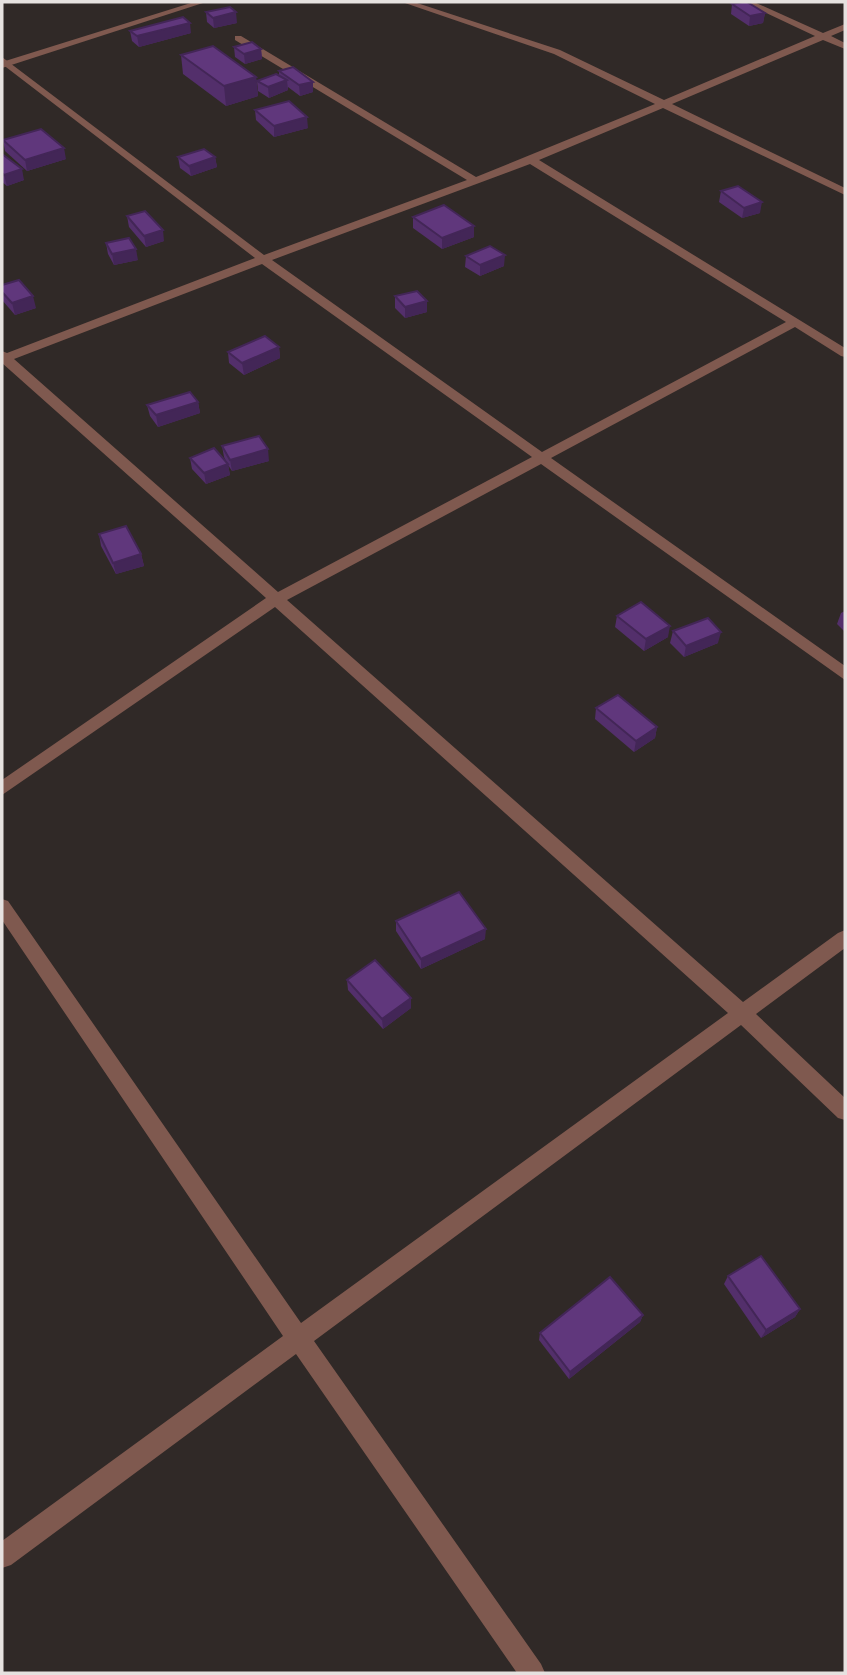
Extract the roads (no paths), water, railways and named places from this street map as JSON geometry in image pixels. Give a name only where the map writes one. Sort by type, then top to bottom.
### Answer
[{"type":"street","points":[[3,63],[200,2]]},
{"type":"street","points":[[406,2],[557,52],[845,191]]},
{"type":"street","points":[[747,2],[845,46]]},
{"type":"street","points":[[845,27],[531,160],[3,357],[742,1013],[845,1111]]},
{"type":"street","points":[[239,38],[474,180]]},
{"type":"street","points":[[3,63],[263,258],[845,674]]},
{"type":"street","points":[[531,160],[845,353]]},
{"type":"street","points":[[2,789],[276,599],[796,323]]},
{"type":"street","points":[[2,906],[532,1673]]},
{"type":"street","points":[[2,1556],[845,938]]}]
